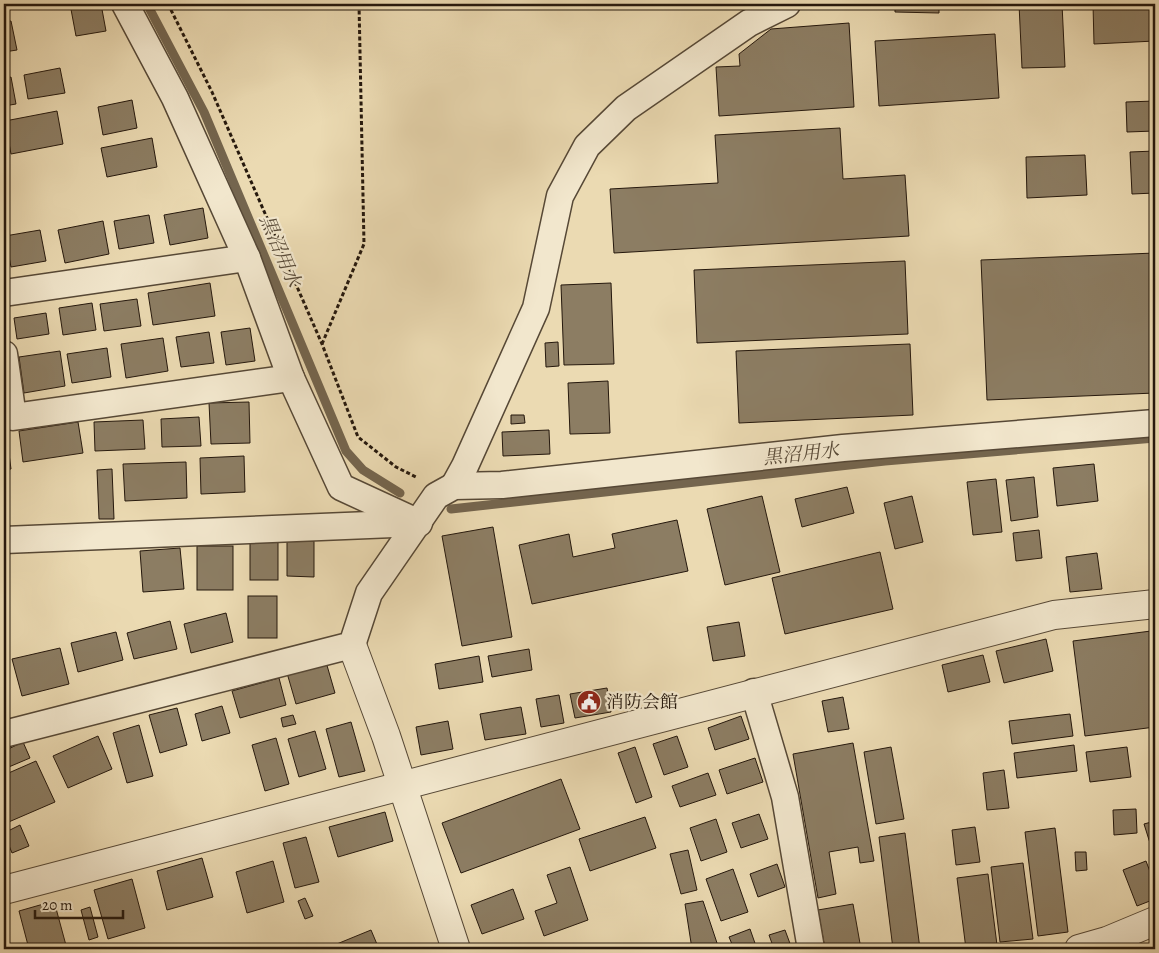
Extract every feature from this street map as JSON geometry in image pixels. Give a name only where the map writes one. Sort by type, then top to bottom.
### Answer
[{"type":"street","points":[[125,4],[175,98],[247,258],[291,378],[341,486],[419,523]]},
{"type":"street","points":[[454,486],[466,466],[536,308],[560,196],[587,146],[626,108],[749,23],[787,4]]},
{"type":"street","points":[[4,294],[247,258]]},
{"type":"street","points":[[4,354],[13,417],[291,378]]},
{"type":"street","points":[[456,949],[386,736],[352,645],[369,594],[436,496],[454,486],[502,485],[843,448],[1155,423]]},
{"type":"street","points":[[4,540],[419,523]]},
{"type":"street","points":[[4,890],[754,692],[1054,615],[1155,604]]},
{"type":"street","points":[[4,734],[352,645]]},
{"type":"street","points":[[754,692],[785,797],[810,949]]},
{"type":"street","points":[[1079,949],[1107,941],[1155,921]]},
{"type":"path","points":[[168,4],[212,92],[322,344],[358,437],[396,466],[422,480]]},
{"type":"path","points":[[322,344],[364,244],[359,4]]},
{"type":"building","points":[[70,4],[101,4],[106,31],[76,36]]},
{"type":"building","points":[[895,4],[939,4],[939,13],[895,12]]},
{"type":"building","points":[[950,4],[990,4],[990,9],[950,8]]},
{"type":"building","points":[[1019,4],[1062,4],[1065,67],[1022,68]]},
{"type":"building","points":[[1093,4],[1155,4],[1155,41],[1094,44]]},
{"type":"building","points":[[11,21],[17,50],[4,52],[4,22]]},
{"type":"building","points":[[849,23],[854,107],[719,116],[716,67],[740,66],[739,54],[771,29]]},
{"type":"building","points":[[995,34],[999,98],[879,106],[875,41]]},
{"type":"building","points":[[60,68],[65,93],[28,99],[24,75]]},
{"type":"building","points":[[11,77],[16,104],[4,106],[4,79]]},
{"type":"building","points":[[132,100],[137,128],[103,135],[98,107]]},
{"type":"building","points":[[1155,101],[1155,131],[1127,132],[1126,102]]},
{"type":"building","points":[[57,111],[63,144],[11,154],[5,121]]},
{"type":"building","points":[[840,128],[843,179],[905,175],[909,236],[614,253],[610,189],[718,183],[715,135]]},
{"type":"building","points":[[152,138],[157,167],[107,177],[101,148]]},
{"type":"building","points":[[1155,151],[1155,193],[1132,194],[1130,152]]},
{"type":"building","points":[[1085,155],[1087,195],[1027,198],[1026,157]]},
{"type":"building","points":[[203,208],[208,238],[170,245],[164,215]]},
{"type":"building","points":[[149,215],[154,243],[119,249],[114,221]]},
{"type":"building","points":[[103,221],[109,254],[65,263],[58,230]]},
{"type":"building","points":[[40,230],[46,261],[11,267],[5,236]]},
{"type":"building","points":[[1155,253],[1155,393],[987,400],[981,260]]},
{"type":"building","points":[[905,261],[908,334],[697,343],[694,270]]},
{"type":"building","points":[[210,283],[215,316],[153,325],[148,293]]},
{"type":"building","points":[[611,283],[614,364],[564,365],[561,285]]},
{"type":"building","points":[[137,299],[141,326],[104,331],[100,304]]},
{"type":"building","points":[[92,303],[96,330],[63,335],[59,308]]},
{"type":"building","points":[[46,313],[49,334],[17,339],[14,318]]},
{"type":"building","points":[[250,328],[255,361],[226,365],[221,332]]},
{"type":"building","points":[[209,332],[214,363],[181,367],[176,337]]},
{"type":"building","points":[[163,338],[168,371],[126,378],[121,344]]},
{"type":"building","points":[[558,342],[559,366],[546,367],[545,343]]},
{"type":"building","points":[[910,344],[913,415],[739,423],[736,351]]},
{"type":"building","points":[[107,348],[111,377],[72,383],[67,354]]},
{"type":"building","points":[[60,351],[65,386],[24,393],[19,357]]},
{"type":"building","points":[[608,381],[610,433],[570,434],[568,383]]},
{"type":"building","points":[[249,402],[250,443],[211,444],[209,403]]},
{"type":"building","points":[[511,415],[524,415],[525,423],[511,424]]},
{"type":"building","points":[[199,417],[201,446],[162,447],[161,419]]},
{"type":"building","points":[[143,420],[145,449],[95,451],[94,422]]},
{"type":"building","points":[[78,422],[83,453],[23,462],[19,431]]},
{"type":"building","points":[[549,430],[550,454],[503,456],[502,432]]},
{"type":"building","points":[[7,439],[11,469],[4,470],[4,440]]},
{"type":"building","points":[[244,456],[245,492],[201,494],[200,458]]},
{"type":"building","points":[[186,462],[187,498],[125,501],[123,464]]},
{"type":"building","points":[[1094,464],[1098,501],[1057,506],[1053,468]]},
{"type":"building","points":[[112,469],[114,519],[99,519],[97,470]]},
{"type":"building","points":[[1034,477],[1038,517],[1011,521],[1006,480]]},
{"type":"building","points":[[996,479],[1002,532],[973,535],[967,482]]},
{"type":"building","points":[[847,487],[854,513],[802,527],[795,499]]},
{"type":"building","points":[[762,496],[780,572],[725,585],[707,509]]},
{"type":"building","points":[[912,496],[923,542],[895,549],[884,503]]},
{"type":"building","points":[[677,520],[688,571],[532,604],[519,545],[569,534],[573,557],[615,548],[612,534]]},
{"type":"building","points":[[493,527],[512,637],[462,646],[442,536]]},
{"type":"building","points":[[1039,530],[1042,558],[1016,561],[1013,533]]},
{"type":"building","points":[[287,541],[314,541],[314,577],[287,576]]},
{"type":"building","points":[[250,542],[278,542],[278,580],[250,580]]},
{"type":"building","points":[[197,546],[233,546],[233,590],[197,590]]},
{"type":"building","points":[[180,548],[184,589],[143,592],[140,551]]},
{"type":"building","points":[[880,552],[893,609],[785,634],[772,578]]},
{"type":"building","points":[[1097,553],[1102,589],[1070,592],[1066,557]]},
{"type":"building","points":[[248,596],[277,596],[277,638],[248,638]]},
{"type":"building","points":[[226,613],[233,642],[191,653],[184,624]]},
{"type":"building","points":[[170,621],[177,649],[134,659],[127,633]]},
{"type":"building","points":[[739,622],[745,656],[713,661],[707,627]]},
{"type":"building","points":[[1151,631],[1155,663],[1155,727],[1085,736],[1073,641]]},
{"type":"building","points":[[116,632],[123,660],[78,672],[71,643]]},
{"type":"building","points":[[1046,639],[1053,671],[1004,683],[996,651]]},
{"type":"building","points":[[60,648],[69,684],[22,696],[12,659]]},
{"type":"building","points":[[529,649],[532,670],[492,677],[488,656]]},
{"type":"building","points":[[983,655],[990,682],[948,692],[942,665]]},
{"type":"building","points":[[479,656],[483,682],[439,689],[435,664]]},
{"type":"building","points":[[326,662],[335,693],[296,704],[287,673]]},
{"type":"building","points":[[279,678],[286,705],[240,718],[232,691]]},
{"type":"building","points":[[607,688],[611,712],[575,718],[570,694]]},
{"type":"building","points":[[559,695],[564,723],[541,727],[536,699]]},
{"type":"building","points":[[843,697],[849,729],[828,732],[822,701]]},
{"type":"building","points":[[222,706],[230,733],[202,741],[195,714]]},
{"type":"building","points":[[521,707],[526,734],[485,740],[480,714]]},
{"type":"building","points":[[177,708],[187,745],[160,753],[149,715]]},
{"type":"building","points":[[1070,714],[1073,736],[1012,744],[1009,721]]},
{"type":"building","points":[[293,715],[296,724],[283,727],[281,718]]},
{"type":"building","points":[[741,716],[749,739],[715,750],[708,728]]},
{"type":"building","points":[[448,721],[453,749],[421,755],[416,727]]},
{"type":"building","points":[[351,722],[365,771],[339,777],[326,729]]},
{"type":"building","points":[[139,725],[153,776],[127,783],[113,733]]},
{"type":"building","points":[[315,731],[326,769],[299,777],[288,739]]},
{"type":"building","points":[[98,736],[112,769],[68,788],[53,756]]},
{"type":"building","points":[[677,736],[688,767],[664,775],[653,744]]},
{"type":"building","points":[[276,738],[289,784],[265,791],[252,745]]},
{"type":"building","points":[[23,742],[30,758],[4,769],[4,751]]},
{"type":"building","points":[[853,743],[874,861],[860,863],[858,847],[829,852],[836,894],[818,898],[793,754]]},
{"type":"building","points":[[1074,745],[1077,771],[1017,778],[1014,753]]},
{"type":"building","points":[[635,747],[652,797],[636,803],[618,753]]},
{"type":"building","points":[[891,747],[904,819],[876,824],[864,752]]},
{"type":"building","points":[[1127,747],[1131,777],[1090,782],[1086,752]]},
{"type":"building","points":[[755,758],[763,782],[727,794],[719,770]]},
{"type":"building","points":[[36,761],[55,802],[4,824],[4,775]]},
{"type":"building","points":[[1004,770],[1009,808],[987,810],[983,773]]},
{"type":"building","points":[[708,773],[716,795],[680,807],[672,786]]},
{"type":"building","points":[[561,779],[580,829],[461,873],[442,823]]},
{"type":"building","points":[[1136,809],[1137,833],[1114,835],[1113,810]]},
{"type":"building","points":[[385,812],[393,841],[338,857],[329,827]]},
{"type":"building","points":[[759,814],[768,839],[741,848],[732,823]]},
{"type":"building","points":[[645,817],[656,848],[590,871],[579,839]]},
{"type":"building","points":[[716,819],[727,852],[701,861],[690,828]]},
{"type":"building","points":[[1155,821],[1155,859],[1144,824]]},
{"type":"building","points":[[20,825],[29,846],[12,853],[4,833]]},
{"type":"building","points":[[975,827],[980,862],[956,865],[952,830]]},
{"type":"building","points":[[1055,828],[1068,932],[1038,936],[1025,832]]},
{"type":"building","points":[[905,833],[920,949],[893,949],[879,837]]},
{"type":"building","points":[[306,837],[319,882],[295,888],[283,843]]},
{"type":"building","points":[[688,850],[697,890],[681,894],[670,854]]},
{"type":"building","points":[[1075,852],[1086,852],[1087,870],[1076,871]]},
{"type":"building","points":[[202,858],[213,897],[167,910],[157,871]]},
{"type":"building","points":[[273,861],[284,902],[247,913],[236,872]]},
{"type":"building","points":[[1146,861],[1155,885],[1155,899],[1137,906],[1123,870]]},
{"type":"building","points":[[1023,863],[1033,939],[1000,942],[991,867]]},
{"type":"building","points":[[777,864],[785,887],[758,897],[750,874]]},
{"type":"building","points":[[570,867],[588,920],[544,936],[535,911],[557,903],[547,875]]},
{"type":"building","points":[[733,869],[748,912],[721,921],[706,879]]},
{"type":"building","points":[[988,874],[997,945],[966,949],[957,878]]},
{"type":"building","points":[[132,879],[145,928],[108,939],[94,890]]},
{"type":"building","points":[[513,889],[524,919],[482,934],[471,905]]},
{"type":"building","points":[[305,898],[313,916],[305,919],[298,901]]},
{"type":"building","points":[[54,901],[67,949],[29,949],[19,911]]},
{"type":"building","points":[[703,901],[719,949],[692,949],[685,904]]},
{"type":"building","points":[[853,904],[861,949],[825,949],[818,910]]},
{"type":"building","points":[[90,907],[98,937],[89,940],[81,910]]},
{"type":"building","points":[[750,929],[757,949],[734,949],[729,937]]},
{"type":"building","points":[[371,930],[379,949],[327,949],[327,948]]},
{"type":"building","points":[[785,930],[792,949],[774,949],[769,935]]},
{"type":"waterway","name":"黒沼用水","points":[[147,4],[204,112],[346,451],[363,470],[400,493]]},
{"type":"waterway","name":"黒沼用水","points":[[451,509],[885,461],[1155,438]]},
{"type":"place","name":"消防会館","points":[[589,702]]}]
